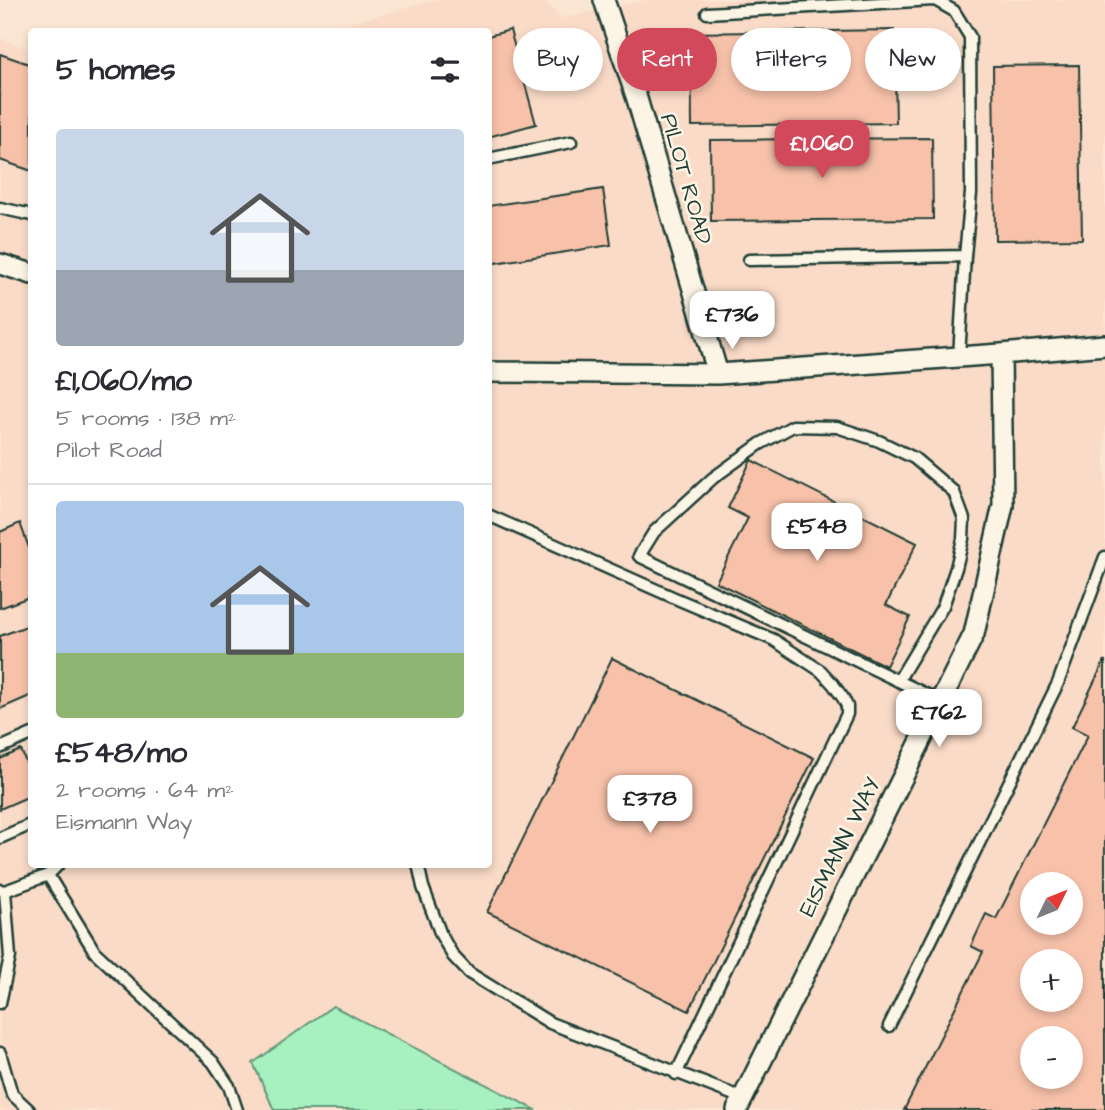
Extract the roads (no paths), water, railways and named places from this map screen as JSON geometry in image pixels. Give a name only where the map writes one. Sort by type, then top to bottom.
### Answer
[{"type":"street","name":"PILOT ROAD","points":[[604,0],[637,99],[718,374]]},
{"type":"street","points":[[0,264],[28,273]]},
{"type":"street","points":[[492,372],[718,374],[1105,345]]},
{"type":"street","name":"EISMANN WAY","points":[[739,1104],[974,634],[1003,505],[1001,354]]},
{"type":"lane","points":[[707,13],[935,0],[954,11],[970,37],[971,193],[959,357]]},
{"type":"lane","points":[[492,158],[571,142]]},
{"type":"lane","points":[[0,208],[28,214]]},
{"type":"lane","points":[[749,260],[965,256]]},
{"type":"lane","points":[[898,681],[943,606],[963,539],[964,519],[954,492],[914,458],[879,441],[837,427],[793,426],[760,444],[713,478],[654,531],[639,556],[800,634],[898,681],[940,701]]},
{"type":"lane","points":[[492,517],[774,640],[821,671],[847,706],[847,714],[676,1074]]},
{"type":"lane","points":[[889,1026],[1058,682],[1105,557]]},
{"type":"lane","points":[[0,748],[28,736]]},
{"type":"lane","points":[[0,838],[28,826]]},
{"type":"lane","points":[[0,1003],[10,957],[3,890],[48,875],[55,868]]},
{"type":"lane","points":[[419,868],[441,935],[453,956],[470,973],[550,1023],[676,1074],[739,1104]]},
{"type":"lane","points":[[48,875],[95,952],[214,1062],[229,1086],[237,1110]]},
{"type":"lane","points":[[0,1054],[12,1094],[29,1110]]}]
